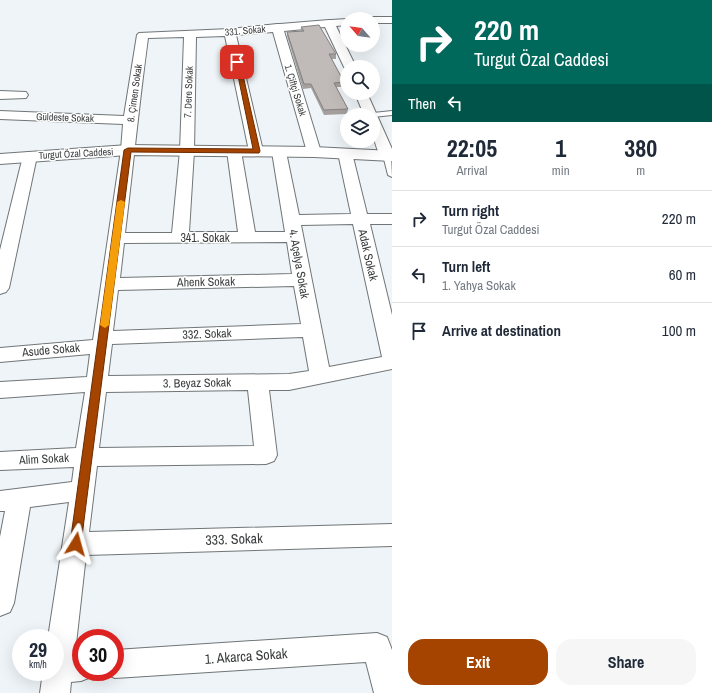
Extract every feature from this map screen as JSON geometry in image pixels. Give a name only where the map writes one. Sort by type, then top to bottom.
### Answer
[{"type":"street","points":[[380,20],[392,20]]},
{"type":"street","name":"331. Sokak","points":[[143,35],[230,32],[340,22]]},
{"type":"street","points":[[329,23],[347,60]]},
{"type":"street","name":"1. Çiftçi Sokak","points":[[277,27],[314,152]]},
{"type":"street","points":[[230,32],[256,151]]},
{"type":"street","name":"7. Dere Sokak","points":[[180,238],[187,151],[190,34]]},
{"type":"street","name":"8. Çimen Sokak","points":[[65,676],[76,544],[128,150],[130,120],[143,35]]},
{"type":"street","points":[[0,95],[21,95]]},
{"type":"street","name":"Güldeste Sokak","points":[[0,115],[130,120]]},
{"type":"street","points":[[380,134],[390,156]]},
{"type":"street","name":"Turgut Özal Caddesi","points":[[0,159],[128,150],[314,152],[390,156]]},
{"type":"street","points":[[234,151],[247,237]]},
{"type":"street","name":"4. Açelya Sokak","points":[[279,152],[320,376]]},
{"type":"street","name":"Adak Sokak","points":[[345,153],[392,357]]},
{"type":"street","points":[[0,288],[2,270],[30,156]]},
{"type":"street","points":[[291,220],[392,219]]},
{"type":"street","name":"341. Sokak","points":[[116,238],[294,237]]},
{"type":"street","name":"Ahenk Sokak","points":[[110,284],[302,280]]},
{"type":"street","name":"332. Sokak","points":[[103,342],[312,330]]},
{"type":"street","name":"Asude Sokak","points":[[0,354],[103,342]]},
{"type":"street","name":"3. Beyaz Sokak","points":[[0,390],[97,384],[289,382],[392,362]]},
{"type":"street","name":"Alim Sokak","points":[[0,461],[87,456],[266,455],[258,383]]},
{"type":"street","points":[[0,603],[10,499],[83,490]]},
{"type":"street","name":"333. Sokak","points":[[76,544],[392,535]]},
{"type":"street","name":"1. Akarca Sokak","points":[[124,663],[377,647],[389,693]]},
{"type":"lane","points":[[380,114],[392,113]]},
{"type":"lane","points":[[390,156],[392,175]]},
{"type":"building","points":[[319,25],[336,54],[329,54],[340,75],[340,82],[334,83],[340,94],[340,100],[343,100],[347,108],[324,110],[311,84],[304,84],[287,32],[304,31],[301,27]]},
{"type":"slow traffic","points":[[105,325],[121,202]]},
{"type":"route","points":[[76,544],[128,150],[256,151],[237,62]]}]
